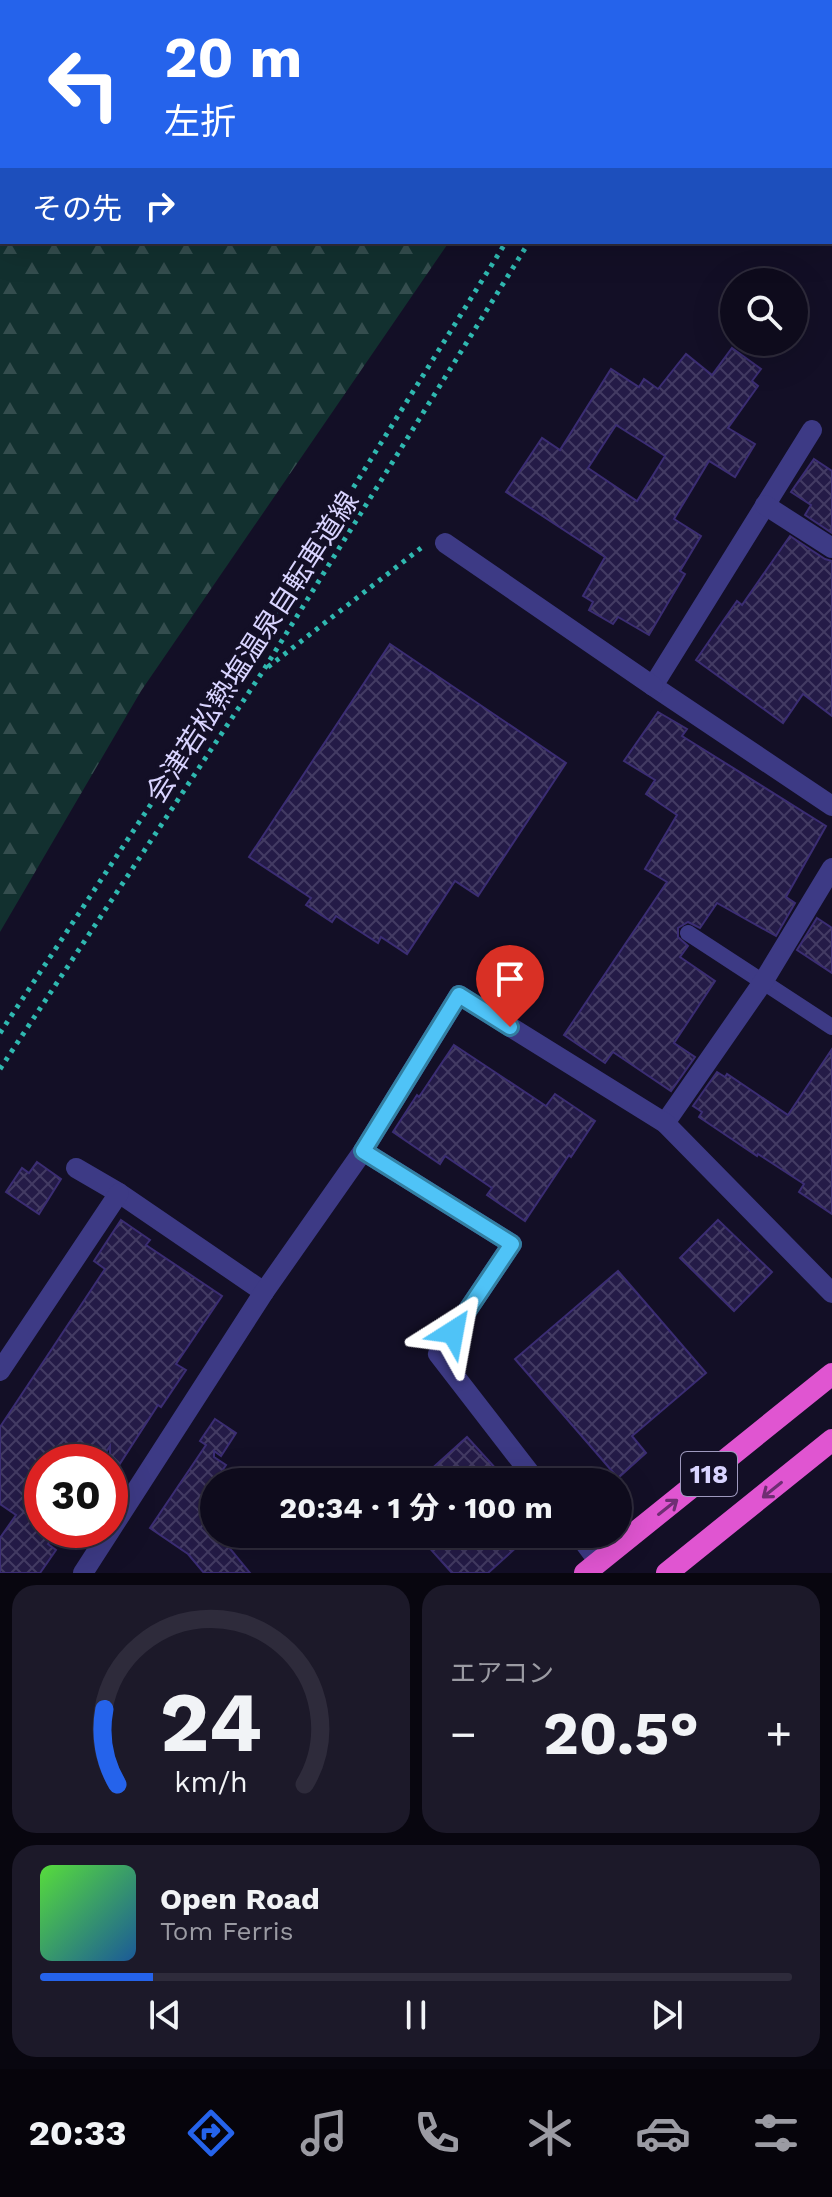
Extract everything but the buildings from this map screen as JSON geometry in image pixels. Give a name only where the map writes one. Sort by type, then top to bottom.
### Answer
[{"type":"highway","name":"118","points":[[592,1567],[832,1374]]},
{"type":"highway","name":"118","points":[[667,1573],[832,1440]]},
{"type":"street","points":[[653,686],[812,430]]},
{"type":"street","points":[[765,505],[832,548]]},
{"type":"street","points":[[445,543],[832,806]]},
{"type":"street","points":[[665,1123],[763,982],[832,868]]},
{"type":"street","points":[[83,1573],[264,1292],[363,1151],[459,995],[665,1123],[832,1293]]},
{"type":"street","points":[[363,1151],[512,1244],[438,1354],[526,1468]]},
{"type":"street","points":[[76,1168],[119,1193],[264,1292]]},
{"type":"street","points":[[0,1371],[119,1193]]},
{"type":"street","points":[[584,1548],[592,1567]]},
{"type":"lane","points":[[688,933],[832,1027]]},
{"type":"path","points":[[0,1033],[248,657],[505,244]]},
{"type":"path","name":"会津若松熱塩温泉自転車道線","points":[[0,1069],[263,671],[528,244]]},
{"type":"path","points":[[263,671],[428,543],[445,543]]},
{"type":"green space","points":[[0,244],[448,244],[141,691],[0,932]]},
{"type":"route","points":[[453,1332],[512,1244],[363,1151],[459,995],[510,1027]]}]
